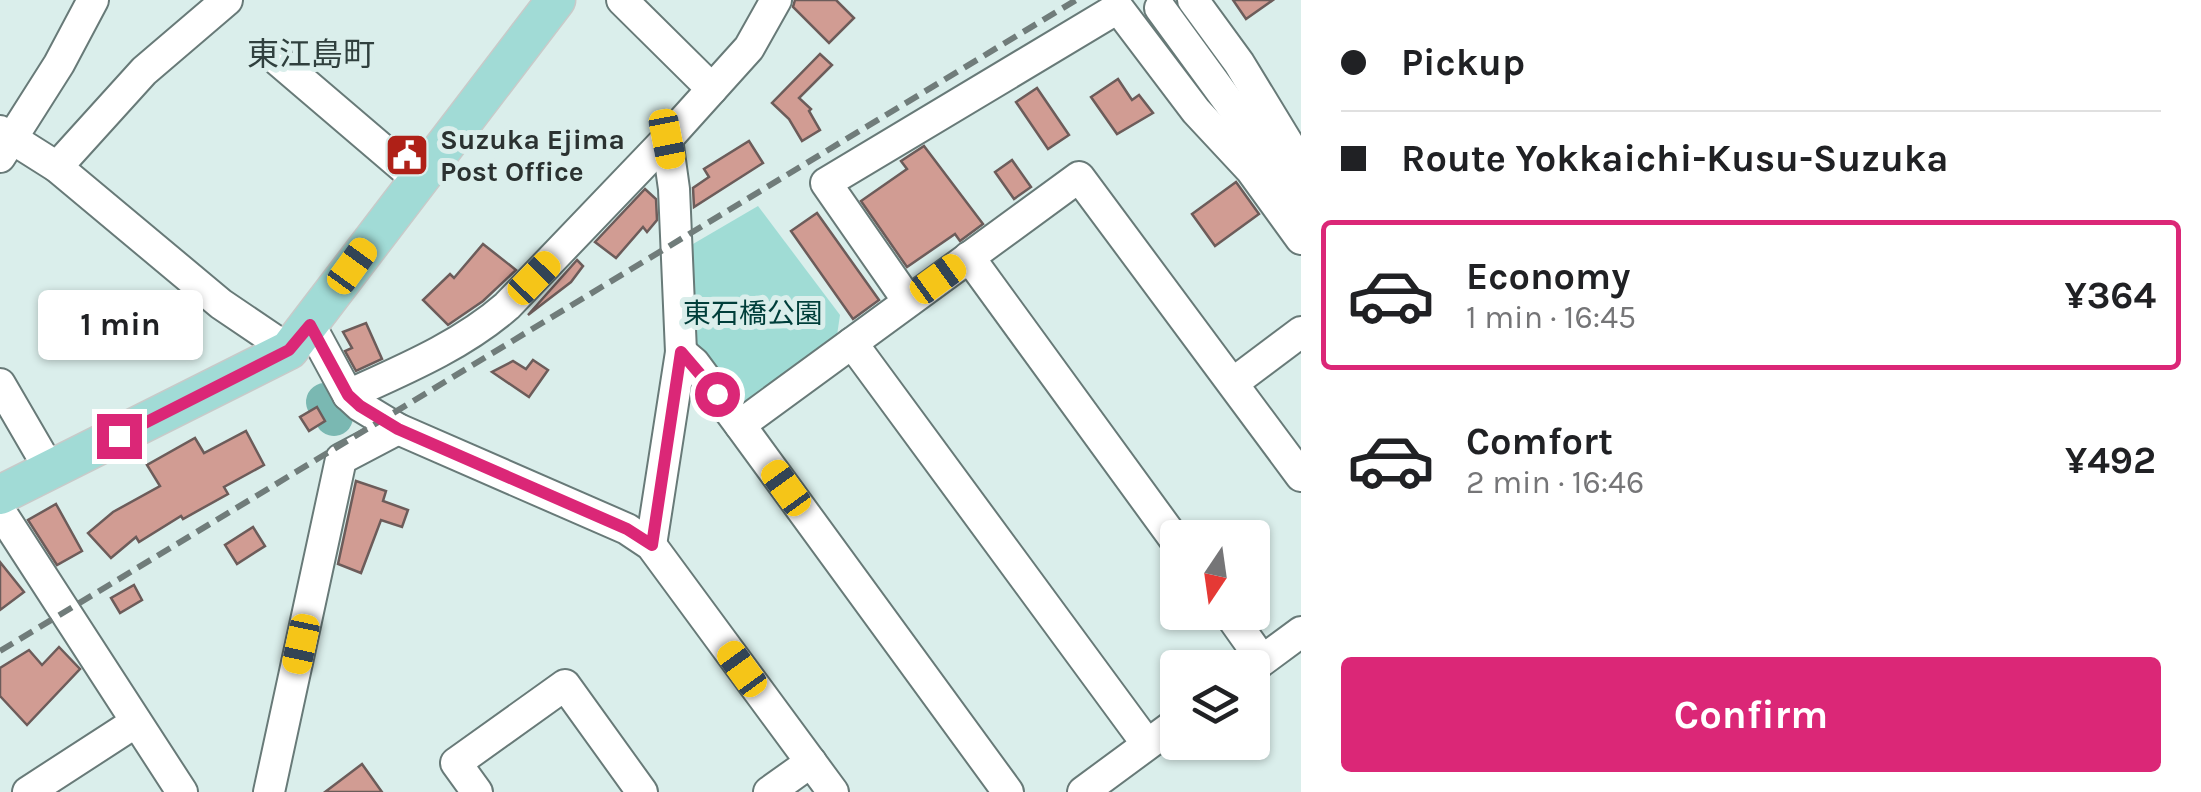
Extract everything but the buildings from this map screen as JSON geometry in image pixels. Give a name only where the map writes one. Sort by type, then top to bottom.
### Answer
[{"type":"main road","points":[[0,495],[299,338],[556,0]]},
{"type":"street","points":[[93,0],[59,64],[3,141],[57,167],[222,304],[299,338],[360,406],[398,429],[627,529],[652,545],[833,792]]},
{"type":"street","points":[[57,167],[144,71],[227,0]]},
{"type":"street","points":[[622,0],[712,88]]},
{"type":"street","points":[[348,395],[434,356],[490,321],[667,139],[749,48],[776,0]]},
{"type":"street","points":[[1193,0],[1238,63],[1301,165]]},
{"type":"street","points":[[1137,5],[1301,201]]},
{"type":"street","points":[[1137,5],[1196,112],[1251,170],[1301,239]]},
{"type":"street","points":[[908,301],[826,184],[1137,5]]},
{"type":"street","points":[[273,56],[417,179]]},
{"type":"street","points":[[652,545],[681,352],[674,188],[667,139]]},
{"type":"street","points":[[740,425],[1079,177],[1301,476]]},
{"type":"street","points":[[969,257],[1161,520]]},
{"type":"street","points":[[1232,382],[1301,332]]},
{"type":"street","points":[[852,343],[1147,744]]},
{"type":"street","points":[[681,352],[694,363],[1008,792]]},
{"type":"street","points":[[0,384],[50,470]]},
{"type":"street","points":[[270,792],[341,459],[398,429]]},
{"type":"street","points":[[0,511],[182,792]]},
{"type":"street","points":[[1270,655],[1301,632]]},
{"type":"street","points":[[477,792],[456,764],[565,686],[642,792]]},
{"type":"street","points":[[28,792],[76,779],[136,722]]},
{"type":"street","points":[[1082,792],[1160,735]]},
{"type":"street","points":[[769,792],[810,762]]},
{"type":"green space","name":"東石橋公園","points":[[758,206],[840,315],[836,342],[747,409],[685,337],[681,251]]},
{"type":"waterway","points":[[325,402],[333,409],[334,417]]},
{"type":"railway","points":[[0,651],[1076,0]]},
{"type":"place","name":"Suzuka Ejima Post Office","points":[[407,155]]},
{"type":"district","name":"東江島町","points":[[311,54]]},
{"type":"route","points":[[119,436],[289,350],[310,325],[348,395],[360,406],[398,429],[627,529],[652,545],[681,352],[717,394]]}]
